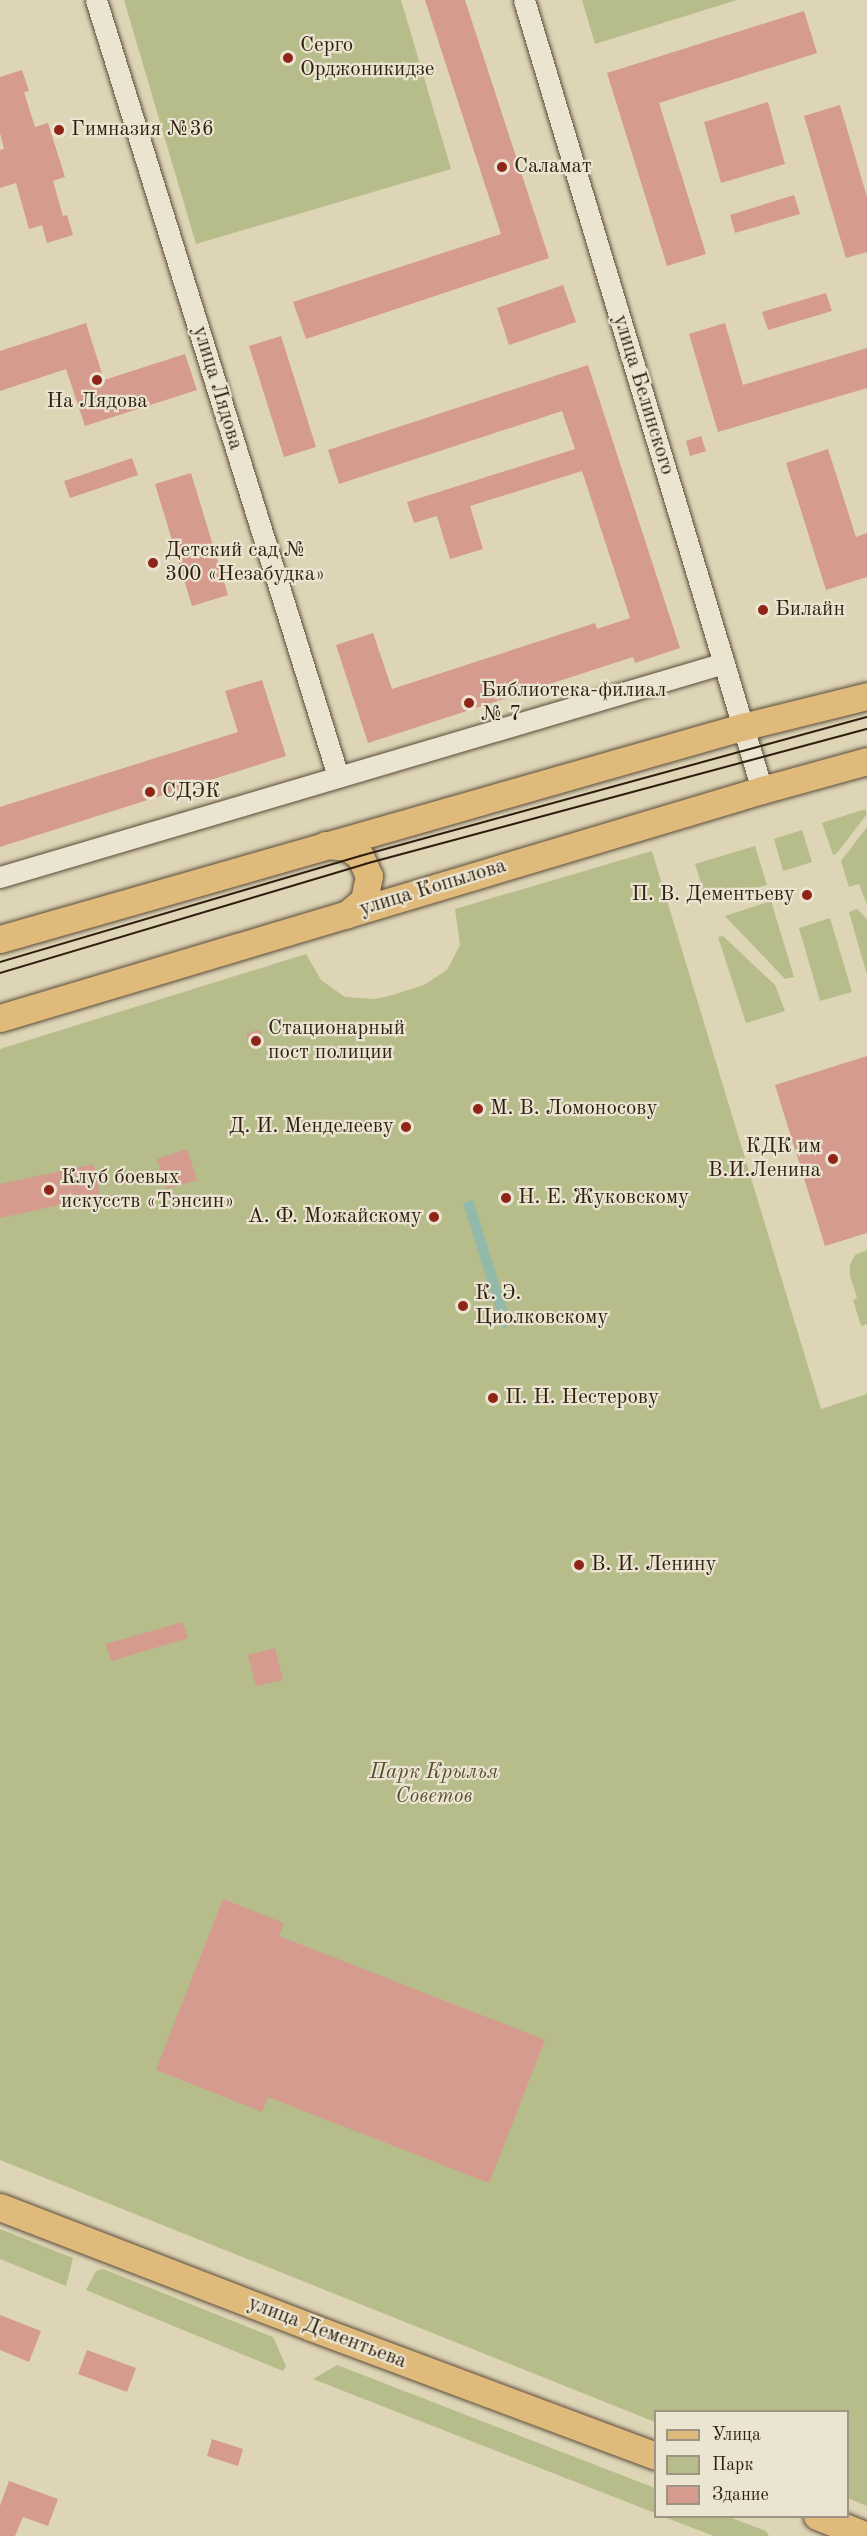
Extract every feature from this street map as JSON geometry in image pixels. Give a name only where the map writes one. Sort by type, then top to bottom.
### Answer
[{"type":"main road","points":[[0,939],[742,727],[867,696]]},
{"type":"main road","name":"улица Копылова","points":[[0,1018],[762,789],[867,761]]},
{"type":"main road","points":[[323,845],[336,844],[348,847],[360,856],[369,876],[364,900],[345,915]]},
{"type":"main road","name":"улица Дементьева","points":[[0,2206],[311,2327],[654,2455]]},
{"type":"main road","points":[[820,2518],[867,2535]]},
{"type":"street","name":"улица Лядова","points":[[96,0],[338,776]]},
{"type":"street","name":"улица Белинского","points":[[524,0],[762,789]]},
{"type":"street","points":[[0,877],[724,663]]},
{"type":"green space","points":[[124,0],[401,0],[451,169],[196,244]]},
{"type":"green space","points":[[582,0],[737,0],[595,44]]},
{"type":"green space","points":[[865,809],[867,814],[837,853],[833,855],[822,823]]},
{"type":"green space","points":[[867,827],[867,905],[859,884],[849,887],[841,861]]},
{"type":"green space","points":[[802,830],[812,862],[783,871],[774,839]]},
{"type":"green space","points":[[755,846],[767,885],[707,902],[695,864]]},
{"type":"green space","name":"Парк Крылья Советов","points":[[652,851],[821,1409],[867,1394],[867,2506],[849,2498],[849,2410],[654,2410],[654,2422],[0,2160],[0,1049],[306,954],[321,980],[345,997],[375,999],[389,996],[424,985],[447,970],[460,945],[455,909]]},
{"type":"green space","points":[[771,901],[794,977],[785,979],[725,916]]},
{"type":"green space","points":[[857,909],[867,919],[867,975],[849,912]]},
{"type":"green space","points":[[830,918],[852,992],[820,1001],[799,928]]},
{"type":"green space","points":[[723,936],[775,985],[785,1011],[746,1023],[718,937]]},
{"type":"green space","points":[[867,1250],[867,1324],[861,1326],[853,1300],[857,1298],[850,1276],[850,1265],[855,1255]]},
{"type":"green space","points":[[0,2229],[73,2258],[66,2286],[0,2259]]},
{"type":"green space","points":[[103,2269],[273,2337],[286,2366],[283,2371],[86,2290],[96,2271]]},
{"type":"green space","points":[[337,2365],[654,2488],[654,2513],[313,2379]]},
{"type":"green space","points":[[667,2518],[732,2518],[766,2531],[769,2536],[714,2536]]},
{"type":"shaded area","points":[[473,1200],[512,1325],[502,1328],[463,1203]]},
{"type":"building","points":[[425,0],[465,0],[549,258],[306,339],[293,302],[501,234]]},
{"type":"building","points":[[804,11],[817,53],[659,103],[706,254],[667,266],[607,73]]},
{"type":"building","points":[[22,70],[29,91],[24,92],[35,127],[48,123],[65,177],[53,181],[63,216],[67,215],[73,235],[47,243],[42,225],[29,229],[16,183],[0,188],[0,150],[4,149],[0,133],[0,77]]},
{"type":"building","points":[[768,102],[785,164],[721,183],[704,122]]},
{"type":"building","points":[[840,105],[867,197],[867,252],[846,258],[804,116]]},
{"type":"building","points":[[794,195],[800,214],[735,233],[730,215]]},
{"type":"building","points":[[563,285],[576,322],[509,345],[497,308]]},
{"type":"building","points":[[826,293],[832,311],[768,330],[762,312]]},
{"type":"building","points":[[86,323],[104,380],[185,354],[197,390],[85,426],[66,369],[0,391],[0,351]]},
{"type":"building","points":[[725,323],[743,385],[867,348],[867,388],[718,432],[689,334]]},
{"type":"building","points":[[281,336],[316,447],[284,457],[249,346]]},
{"type":"building","points":[[588,365],[680,648],[635,663],[633,657],[368,743],[336,645],[373,633],[392,689],[595,623],[597,629],[630,618],[582,471],[470,506],[483,549],[450,559],[437,516],[414,523],[407,502],[575,449],[562,411],[339,484],[328,450]]},
{"type":"building","points":[[701,436],[706,451],[690,456],[686,441]]},
{"type":"building","points":[[828,449],[856,537],[867,533],[867,577],[826,590],[786,463]]},
{"type":"building","points":[[132,458],[138,475],[70,498],[64,481]]},
{"type":"building","points":[[191,473],[228,595],[192,606],[155,484]]},
{"type":"building","points":[[262,680],[286,756],[0,847],[0,807],[238,732],[225,691]]},
{"type":"building","points":[[260,1029],[265,1044],[250,1048],[246,1034]]},
{"type":"building","name":"КДК им В.И.Ленина","points":[[867,1056],[867,1233],[825,1246],[775,1085]]},
{"type":"building","points":[[187,1149],[197,1180],[167,1189],[157,1159]]},
{"type":"building","name":"Клуб боевых искусств «Тэнсин»","points":[[94,1164],[100,1196],[0,1218],[0,1184]]},
{"type":"building","points":[[183,1622],[188,1638],[111,1661],[106,1644]]},
{"type":"building","points":[[275,1648],[283,1680],[256,1686],[248,1655]]},
{"type":"building","points":[[223,1899],[284,1923],[279,1936],[545,2040],[489,2183],[268,2097],[262,2112],[156,2070]]},
{"type":"building","points":[[0,2315],[41,2331],[29,2362],[0,2350]]},
{"type":"building","points":[[87,2350],[136,2368],[127,2392],[78,2374]]},
{"type":"building","points":[[212,2439],[243,2449],[238,2466],[207,2456]]},
{"type":"building","points":[[9,2481],[58,2499],[48,2526],[23,2517],[15,2536],[0,2536],[0,2506]]},
{"type":"tram line","points":[[0,962],[360,856],[867,717]]},
{"type":"tram line","points":[[0,973],[365,864],[867,729]]},
{"type":"place","name":"Серго Орджоникидзе","points":[[288,58]]},
{"type":"place","name":"Гимназия №36","points":[[59,130]]},
{"type":"place","name":"Саламат","points":[[502,167]]},
{"type":"place","name":"На Лядова","points":[[97,380]]},
{"type":"place","name":"Детский сад № 300 «Незабудка»","points":[[153,563]]},
{"type":"place","name":"Билайн","points":[[763,610]]},
{"type":"place","name":"Библиотека-филиал № 7","points":[[469,703]]},
{"type":"place","name":"СДЭК","points":[[150,792]]},
{"type":"place","name":"П. В. Дементьеву","points":[[807,895]]},
{"type":"place","name":"Стационарный пост полиции","points":[[256,1041]]},
{"type":"place","name":"М. В. Ломоносову","points":[[478,1109]]},
{"type":"place","name":"Д. И. Менделееву","points":[[406,1127]]},
{"type":"place","name":"КДК им В.И.Ленина","points":[[833,1159]]},
{"type":"place","name":"Клуб боевых искусств «Тэнсин»","points":[[49,1190]]},
{"type":"place","name":"Н. Е. Жуковскому","points":[[506,1198]]},
{"type":"place","name":"А. Ф. Можайскому","points":[[434,1217]]},
{"type":"place","name":"К. Э. Циолковскому","points":[[463,1306]]},
{"type":"place","name":"П. Н. Нестерову","points":[[493,1398]]},
{"type":"place","name":"В. И. Ленину","points":[[579,1565]]}]
